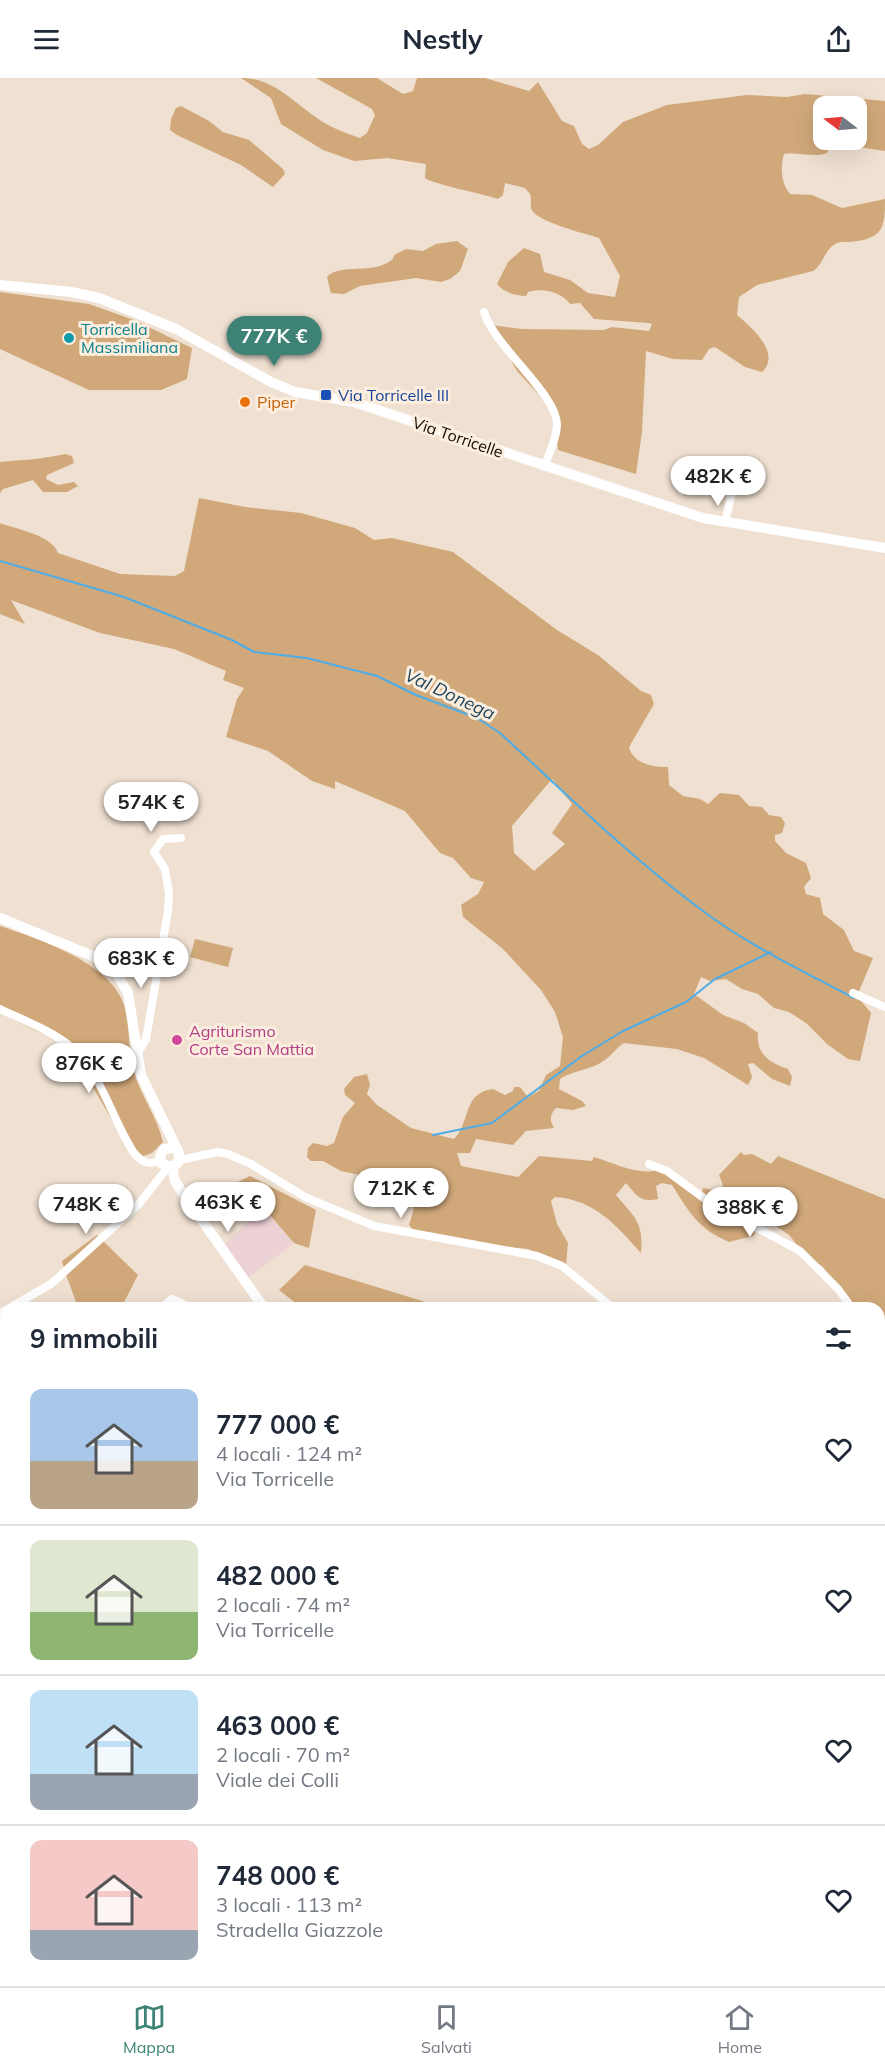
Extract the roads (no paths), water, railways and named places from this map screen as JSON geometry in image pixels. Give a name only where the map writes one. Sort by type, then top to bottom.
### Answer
[{"type":"street","name":"Via Torricelle","points":[[0,285],[71,292],[99,298],[176,329],[271,382],[295,392],[354,402],[703,518],[885,548]]},
{"type":"street","points":[[484,312],[501,341],[555,415],[556,432],[544,466]]},
{"type":"street","points":[[682,491],[692,483],[711,482],[724,486],[731,497],[725,522]]},
{"type":"street","points":[[138,1053],[146,1039],[168,911],[165,869],[154,852],[158,844],[169,837],[181,838]]},
{"type":"street","points":[[0,918],[95,957],[116,973],[128,993],[141,1075],[172,1137],[174,1148],[179,1153],[139,1204],[51,1284],[20,1302]]},
{"type":"street","points":[[853,993],[885,1006]]},
{"type":"street","points":[[0,1009],[57,1036],[72,1048],[92,1074],[134,1153],[142,1161],[151,1164],[170,1164],[218,1152],[228,1154],[305,1197],[374,1226],[537,1256],[562,1266],[606,1302]]},
{"type":"street","points":[[174,1148],[164,1149],[175,1181],[260,1302]]},
{"type":"street","points":[[649,1164],[668,1171],[710,1202],[800,1251],[847,1302]]},
{"type":"waterway","name":"Val Donega","points":[[0,561],[124,597],[232,640],[254,652],[307,658],[377,676],[416,695],[477,718],[500,733],[627,849],[707,914],[760,948],[854,998]]},
{"type":"waterway","points":[[433,1135],[492,1123],[582,1056],[623,1031],[686,1002],[715,979],[771,952]]},
{"type":"place","name":"Torricella Massimiliana","points":[[69,338]]},
{"type":"place","name":"Via Torricelle III","points":[[326,395]]},
{"type":"place","name":"Piper","points":[[245,402]]},
{"type":"place","name":"Agriturismo Corte San Mattia","points":[[177,1040]]}]
